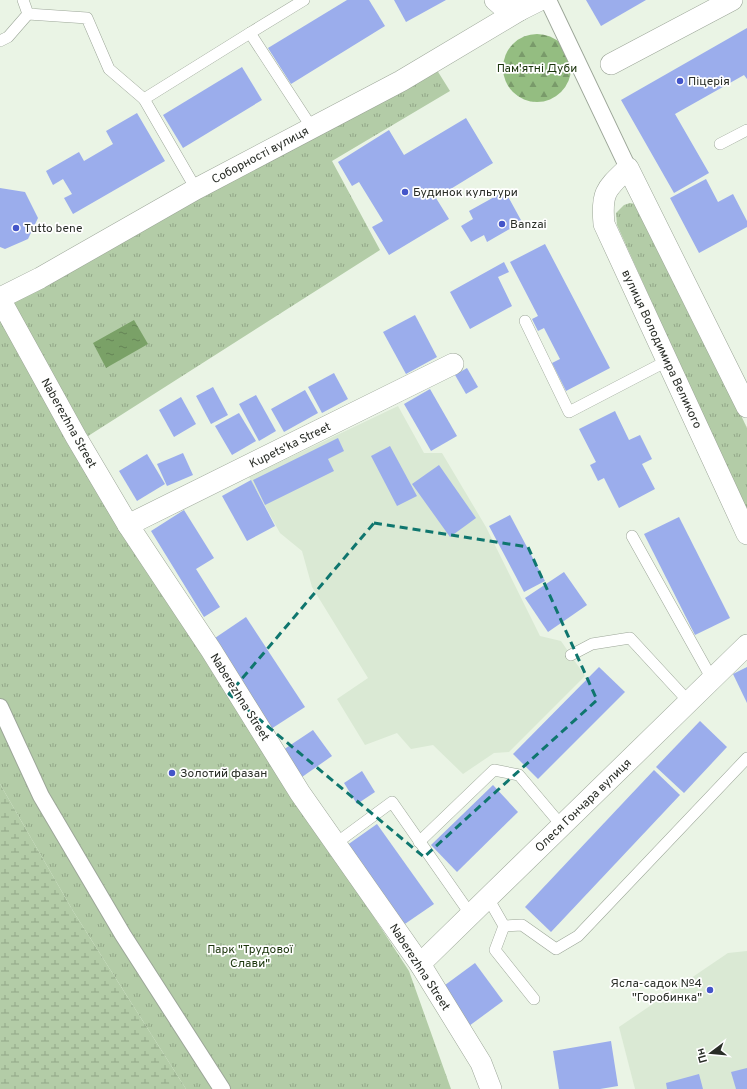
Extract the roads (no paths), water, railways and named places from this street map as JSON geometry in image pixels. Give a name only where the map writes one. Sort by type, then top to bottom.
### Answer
[{"type":"street","points":[[495,0],[502,6],[520,10],[540,0]]},
{"type":"street","points":[[548,0],[628,168],[747,408]]},
{"type":"street","points":[[611,64],[732,0]]},
{"type":"street","name":"Соборності вулиця","points":[[0,298],[40,278],[196,189],[401,81],[520,10]]},
{"type":"street","name":"вулиця Володимира Великого","points":[[628,168],[610,186],[602,203],[604,224],[747,534]]},
{"type":"street","name":"Naberezhna Street","points":[[0,298],[76,437],[128,525],[211,650],[300,793],[420,964],[481,1063],[491,1089]]},
{"type":"street","name":"Kupets'ka Street","points":[[128,525],[453,364]]},
{"type":"street","name":"Олеся Гончара вулиця","points":[[420,964],[747,645]]},
{"type":"street","points":[[0,706],[41,796],[123,935],[222,1089]]},
{"type":"lane","points":[[23,0],[28,14]]},
{"type":"lane","points":[[144,99],[304,0]]},
{"type":"lane","points":[[0,41],[8,37],[28,14]]},
{"type":"lane","points":[[28,14],[87,18],[109,69],[144,99],[196,189]]},
{"type":"lane","points":[[250,33],[312,128]]},
{"type":"lane","points":[[720,144],[747,130]]},
{"type":"lane","points":[[525,321],[569,412],[667,361]]},
{"type":"lane","points":[[632,536],[712,679]]},
{"type":"lane","points":[[571,655],[592,644],[630,638],[689,702]]},
{"type":"lane","points":[[504,926],[522,925],[556,949],[578,936],[747,758]]},
{"type":"lane","points":[[419,842],[494,770],[519,774],[562,826]]},
{"type":"lane","points":[[335,844],[392,802],[471,915]]},
{"type":"lane","points":[[488,898],[504,926]]},
{"type":"lane","points":[[504,926],[495,950],[534,999]]},
{"type":"water","points":[[134,320],[148,344],[106,368],[93,343]]},
{"type":"place","name":"Піцерія","points":[[680,81]]},
{"type":"place","name":"Будинок культури","points":[[405,192]]},
{"type":"place","name":"Banzai","points":[[502,224]]},
{"type":"place","name":"Tutto bene","points":[[16,228]]},
{"type":"place","name":"Золотий фазан","points":[[172,773]]},
{"type":"place","name":"Ясла-садок №4 \"Горобинка\"","points":[[710,990]]},
{"type":"park label","name":"Пам'ятні Дуби","points":[[537,68]]},
{"type":"park label","name":"Парк \"Трудової Слави\"","points":[[250,956]]}]
